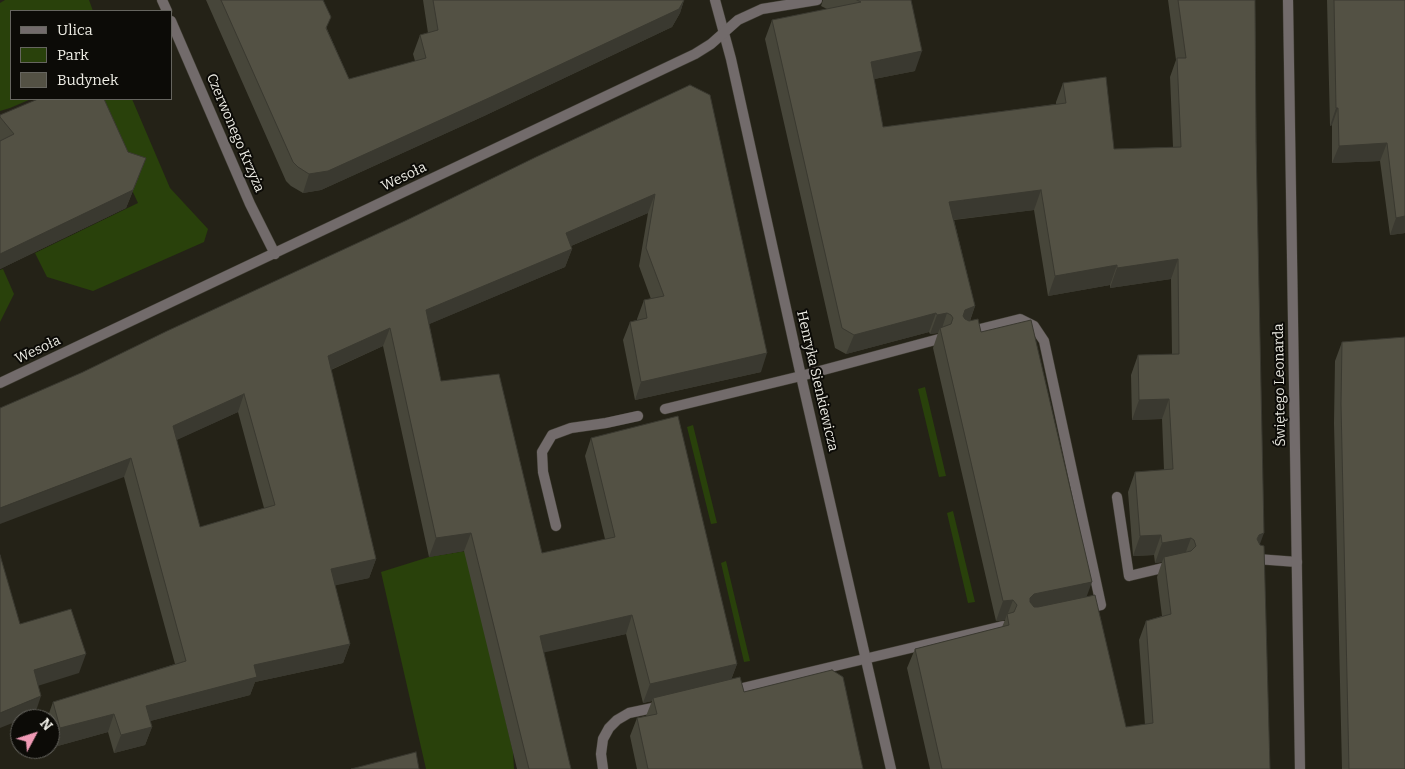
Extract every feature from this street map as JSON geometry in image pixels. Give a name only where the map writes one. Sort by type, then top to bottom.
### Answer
[{"type":"street","name":"Henryka Sienkiewicza","points":[[715,0],[734,69],[801,376],[891,769]]},
{"type":"street","name":"Wesoła","points":[[0,383],[695,54],[711,44],[738,20],[762,9],[817,0]]},
{"type":"street","name":"Świętego Leonarda","points":[[1288,0],[1300,769]]},
{"type":"street","name":"Czerwonego Krzyża","points":[[172,23],[250,204],[275,254]]},
{"type":"street","points":[[963,334],[1020,319],[1034,326],[1044,342],[1101,605],[1074,610]]},
{"type":"street","points":[[666,409],[801,376],[938,339]]},
{"type":"street","points":[[556,526],[543,472],[542,452],[552,435],[571,428],[638,416]]},
{"type":"street","points":[[1117,497],[1129,576],[1182,564]]},
{"type":"street","points":[[1257,559],[1297,562]]},
{"type":"street","points":[[716,694],[1003,626]]},
{"type":"street","points":[[603,769],[601,754],[603,739],[609,728],[617,720],[629,713],[672,704]]},
{"type":"green space","points":[[5,0],[89,0],[93,10],[10,10],[10,100],[29,100],[0,111],[0,3]]},
{"type":"green space","points":[[89,100],[132,100],[170,188],[208,229],[204,242],[93,291],[47,277],[35,253],[138,203]]},
{"type":"green space","points":[[3,269],[14,294],[0,322],[0,270]]},
{"type":"green space","points":[[925,387],[946,476],[939,477],[918,389]]},
{"type":"green space","points":[[693,425],[717,523],[711,524],[687,427]]},
{"type":"green space","points":[[953,511],[975,602],[968,603],[947,513]]},
{"type":"green space","points":[[466,551],[513,752],[514,769],[426,769],[381,572],[429,557]]},
{"type":"green space","points":[[726,561],[750,661],[744,662],[721,563]]},
{"type":"building","points":[[221,0],[323,0],[331,17],[326,28],[349,79],[426,58],[420,35],[438,30],[433,0],[684,0],[679,9],[491,97],[328,171],[309,174],[293,162]]},
{"type":"building","points":[[857,0],[911,0],[922,51],[871,62],[883,127],[1066,103],[1063,83],[1106,77],[1114,149],[1181,147],[1177,58],[1186,58],[1178,0],[1255,0],[1264,533],[1259,535],[1257,539],[1260,545],[1264,546],[1270,769],[942,769],[915,649],[1009,625],[1007,614],[1014,612],[1017,605],[1013,600],[1003,601],[940,328],[951,324],[953,318],[947,313],[937,315],[936,313],[854,335],[842,328],[772,20],[861,2]],"holes":[[[1041,190],[1055,276],[1117,265],[1117,268],[1178,259],[1179,354],[1138,355],[1139,400],[1169,399],[1173,469],[1135,472],[1140,536],[1161,535],[1162,543],[1191,538],[1196,546],[1191,551],[1164,557],[1171,614],[1146,621],[1153,723],[1126,727],[1095,595],[1038,607],[1034,607],[1030,602],[1030,598],[1034,594],[1092,582],[1031,320],[981,332],[978,319],[969,321],[965,319],[963,316],[965,310],[975,306],[949,202]]]},
{"type":"building","points":[[1334,0],[1405,0],[1405,216],[1396,218],[1387,143],[1339,146],[1338,108],[1336,108]]},
{"type":"building","points":[[690,85],[710,95],[767,353],[641,382],[630,322],[647,318],[644,300],[664,296],[646,248],[655,194],[566,233],[572,249],[426,310],[441,381],[499,374],[542,553],[615,537],[591,438],[678,416],[737,664],[650,684],[632,615],[540,636],[571,769],[529,769],[471,533],[436,538],[390,328],[328,356],[376,559],[331,569],[350,644],[254,665],[257,677],[146,706],[152,727],[121,735],[114,714],[60,728],[60,709],[55,709],[53,702],[186,661],[131,458],[0,508],[0,408],[83,372]],"holes":[[[244,394],[275,505],[200,527],[173,426]]]},
{"type":"building","points":[[36,100],[104,100],[128,152],[146,158],[133,190],[0,254],[0,141],[14,134],[0,115]]},
{"type":"building","points":[[1405,337],[1405,769],[1349,769],[1341,404],[1342,342]]},
{"type":"building","points":[[0,555],[20,624],[71,609],[86,654],[34,670],[41,696],[0,713]]},
{"type":"building","points":[[832,670],[843,677],[863,769],[648,769],[637,718],[657,714],[653,698],[740,677],[744,692]]},
{"type":"building","points":[[416,752],[419,769],[351,769]]}]
